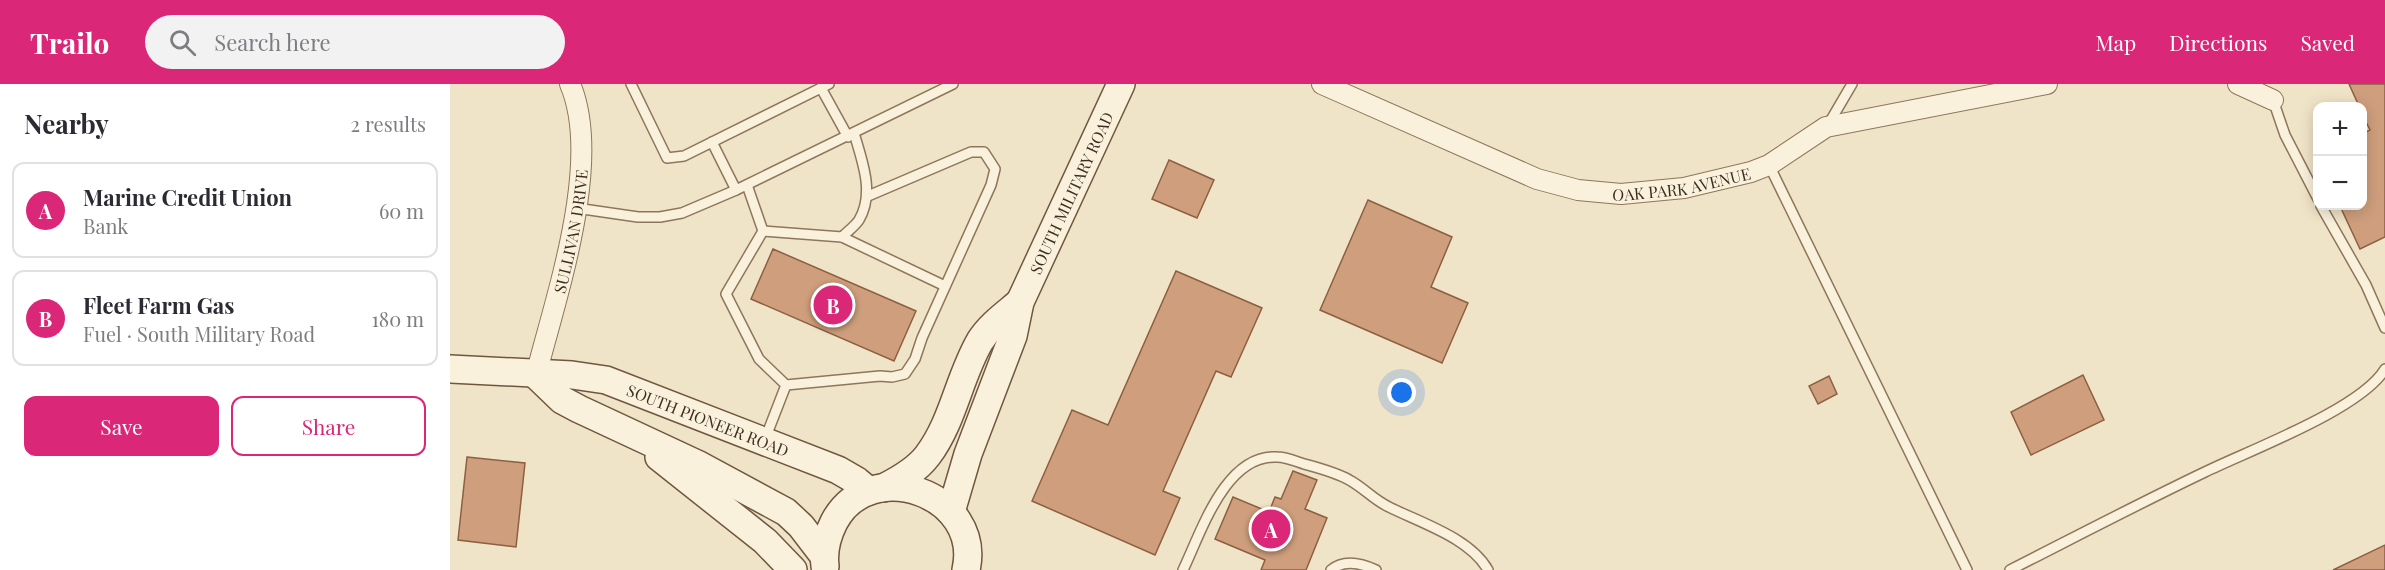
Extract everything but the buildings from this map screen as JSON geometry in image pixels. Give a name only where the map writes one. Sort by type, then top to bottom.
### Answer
[{"type":"main road","name":"SOUTH MILITARY ROAD","points":[[951,512],[968,453],[1013,336],[1020,302],[1121,84]]},
{"type":"main road","name":"SOUTH MILITARY ROAD","points":[[825,563],[827,535],[837,517],[851,502],[902,478],[928,455],[941,432],[971,357],[982,338],[995,323],[1020,302]]},
{"type":"main road","name":"SOUTH PIONEER ROAD","points":[[450,369],[572,375],[606,380],[838,470],[876,489]]},
{"type":"main road","points":[[536,375],[562,400],[697,464],[786,512],[801,526],[825,563]]},
{"type":"main road","points":[[631,433],[765,541],[793,570]]},
{"type":"main road","points":[[876,489],[902,487],[920,490],[937,499],[951,512],[988,570]]},
{"type":"main road","points":[[965,537],[968,561],[966,570]]},
{"type":"street","name":"SULLIVAN DRIVE","points":[[536,375],[572,236],[576,208],[582,142],[580,117],[570,84]]},
{"type":"street","name":"OAK PARK AVENUE","points":[[1322,84],[1546,182],[1578,190],[1612,193],[1656,192],[1714,182],[1769,165],[1826,127],[2047,84]]},
{"type":"street","points":[[2238,84],[2273,100]]},
{"type":"lane","points":[[631,84],[667,159],[684,156],[825,86],[863,162],[868,196],[859,220],[843,237]]},
{"type":"lane","points":[[576,208],[638,218],[682,213],[747,185],[953,84]]},
{"type":"lane","points":[[1826,127],[1852,84]]},
{"type":"lane","points":[[2273,100],[2285,135],[2313,190]]},
{"type":"lane","points":[[712,142],[736,190]]},
{"type":"lane","points":[[747,185],[763,231],[726,294],[759,359],[786,385],[905,374],[915,359],[922,338],[991,185],[995,169],[984,152],[970,152],[868,196]]},
{"type":"lane","points":[[1769,165],[1967,570]]},
{"type":"lane","points":[[2323,210],[2366,285],[2385,328]]},
{"type":"lane","points":[[763,231],[843,237],[945,286]]},
{"type":"lane","points":[[2010,570],[2345,405],[2380,378],[2385,369]]},
{"type":"lane","points":[[765,442],[786,385]]},
{"type":"lane","points":[[1183,570],[1216,497],[1225,485],[1240,470],[1256,462],[1278,456],[1313,466],[1351,481],[1373,499],[1469,546],[1482,559],[1488,570]]},
{"type":"lane","points":[[1331,570],[1339,564],[1350,563],[1376,570]]},
{"type":"place","name":"Fleet Farm Gas","points":[[833,305]]},
{"type":"place","name":"Marine Credit Union","points":[[1271,529]]}]
